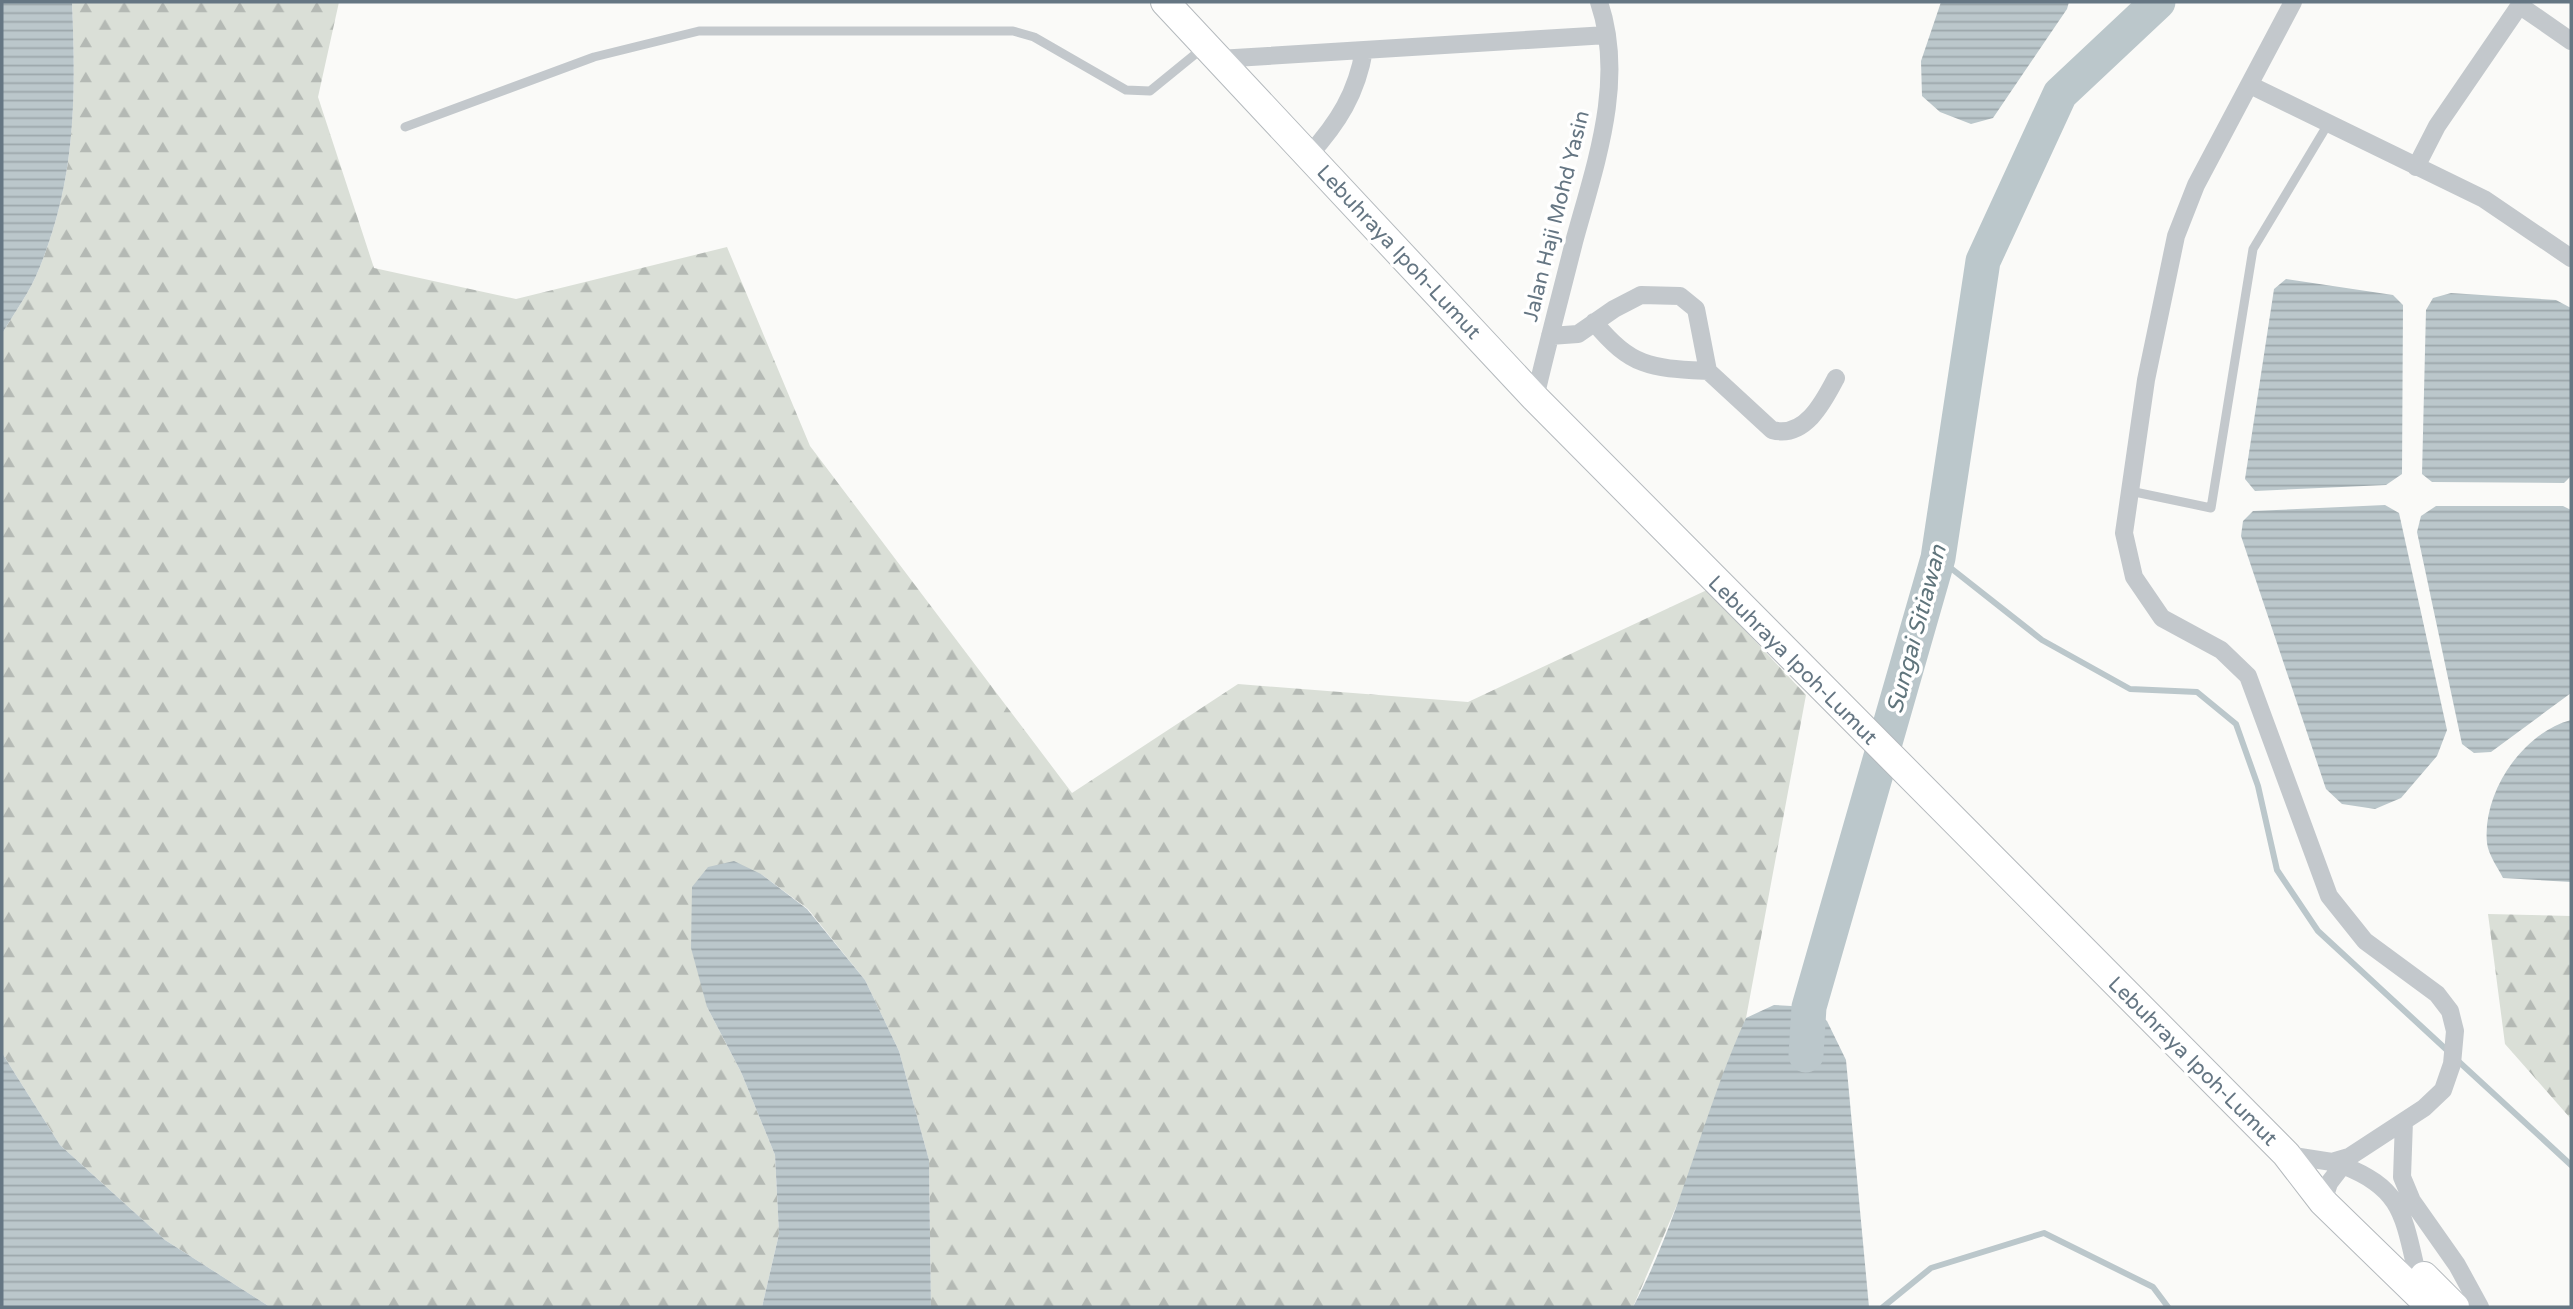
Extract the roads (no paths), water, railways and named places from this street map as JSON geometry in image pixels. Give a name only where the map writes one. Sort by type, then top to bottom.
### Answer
[{"type":"highway","name":"Lebuhraya Ipoh-Lumut","points":[[1165,2],[1535,398],[1827,694],[2286,1154],[2336,1177],[2416,1269],[2455,1307]]},
{"type":"highway","name":"Lebuhraya Ipoh-Lumut","points":[[2336,1177],[2431,1307]]},
{"type":"street","name":"Jalan Haji Mohd Yasin","points":[[1535,398],[1601,145],[1610,74],[1607,35],[1599,2]]},
{"type":"street","points":[[2286,1154],[2332,1162],[2336,1177],[2443,1090],[2452,1065],[2455,1031],[2450,1011],[2437,994],[2365,941],[2329,895],[2248,676],[2221,650],[2162,618],[2134,577],[2124,533],[2128,490],[2155,332],[2176,236],[2196,185],[2294,2]]},
{"type":"street","points":[[2416,167],[2437,126],[2521,4],[2571,41]]},
{"type":"street","points":[[1212,52],[1364,50],[1607,35]]},
{"type":"street","points":[[1309,155],[1334,128],[1344,110],[1360,78],[1364,50]]},
{"type":"street","points":[[2247,89],[2328,124],[2484,199],[2571,258]]},
{"type":"street","points":[[1550,336],[1578,334],[1641,295],[1680,296],[1696,309],[1708,371]]},
{"type":"street","points":[[1594,322],[1610,342],[1638,362],[1708,371],[1772,430],[1779,432],[1797,427],[1819,410],[1836,378]]},
{"type":"street","points":[[2404,1121],[2402,1177],[2412,1202],[2457,1265],[2480,1307]]},
{"type":"lane","points":[[405,127],[594,57],[699,31],[1013,31],[1034,37],[1126,90],[1138,92],[1150,91],[1212,52]]},
{"type":"lane","points":[[2128,490],[2211,508],[2253,249],[2328,124]]},
{"type":"waterway","name":"Sungai Sitiawan","points":[[1806,1055],[1809,1007],[1938,558],[1983,261],[2060,94],[2158,2]]},
{"type":"waterway","points":[[1938,558],[2042,640],[2130,689],[2197,692],[2236,724],[2258,786],[2277,870],[2318,931],[2449,1052]]},
{"type":"waterway","points":[[2457,1060],[2571,1165]]},
{"type":"waterway","points":[[1883,1307],[1931,1268],[2044,1233],[2153,1287],[2168,1307]]}]
